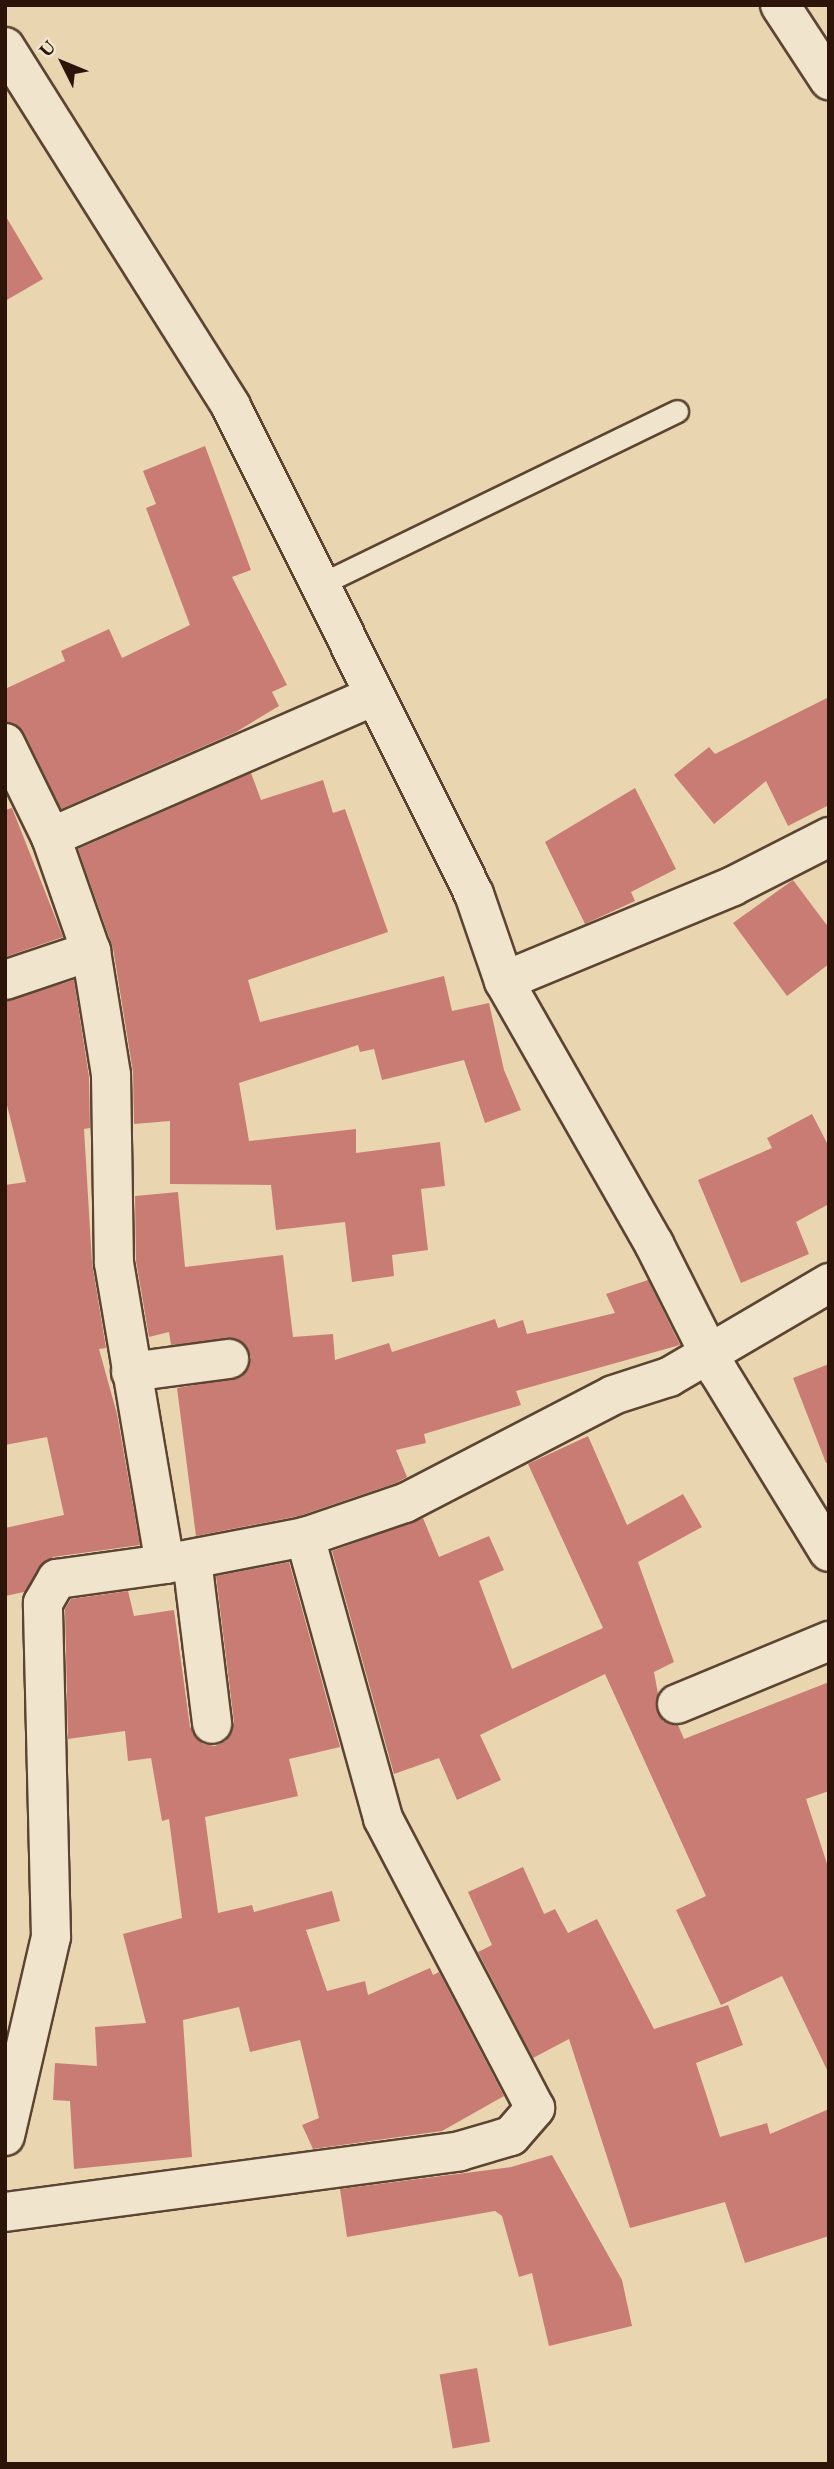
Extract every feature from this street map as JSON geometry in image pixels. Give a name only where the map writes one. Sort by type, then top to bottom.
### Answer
[{"type":"street","points":[[780,5],[826,68]]},
{"type":"street","points":[[5,47],[231,406],[373,696],[474,894],[504,981],[709,1355],[829,1552]]},
{"type":"street","points":[[51,837],[373,696]]},
{"type":"street","points":[[5,743],[51,837],[91,951],[111,1075],[114,1263],[131,1372],[178,1562],[212,1724]]},
{"type":"street","points":[[504,981],[733,886],[829,837]]},
{"type":"street","points":[[5,980],[91,951]]},
{"type":"street","points":[[5,2136],[51,1937],[43,1603],[57,1578],[178,1562],[305,1537],[405,1503],[612,1395],[669,1377],[829,1283]]},
{"type":"street","points":[[131,1372],[229,1359]]},
{"type":"street","points":[[5,2212],[460,2151],[511,2136],[535,2108],[383,1818],[305,1537]]},
{"type":"street","points":[[677,1704],[829,1641]]},
{"type":"lane","points":[[319,584],[677,411]]},
{"type":"building","points":[[5,215],[43,279],[5,301]]},
{"type":"building","points":[[205,446],[251,570],[232,577],[287,685],[272,692],[279,706],[236,732],[61,809],[24,733],[5,721],[5,689],[65,661],[61,651],[109,629],[122,658],[190,625],[146,508],[156,504],[143,471]]},
{"type":"building","points":[[829,697],[829,805],[788,826],[766,781],[714,824],[674,775],[709,747],[715,754]]},
{"type":"building","points":[[251,773],[261,800],[323,780],[333,813],[345,809],[388,932],[248,980],[260,1022],[444,976],[452,1011],[489,1003],[504,1070],[521,1110],[485,1123],[464,1060],[382,1080],[374,1049],[360,1052],[358,1045],[239,1083],[249,1141],[356,1129],[356,1153],[440,1142],[445,1186],[421,1189],[428,1250],[392,1255],[394,1276],[352,1282],[345,1222],[276,1230],[271,1185],[170,1184],[170,1121],[134,1124],[133,1072],[113,948],[78,849]]},
{"type":"building","points":[[635,788],[676,869],[631,892],[635,901],[585,924],[545,842]]},
{"type":"building","points":[[12,808],[63,937],[5,957],[5,810]]},
{"type":"building","points":[[793,880],[829,928],[829,964],[787,996],[733,923]]},
{"type":"building","points":[[74,980],[89,1077],[90,1128],[84,1129],[92,1263],[106,1348],[99,1349],[117,1414],[140,1545],[53,1557],[24,1592],[5,1596],[5,1528],[64,1515],[47,1437],[5,1445],[5,1185],[26,1182],[5,1097],[5,1001]]},
{"type":"building","points":[[812,1114],[829,1147],[829,1204],[796,1222],[809,1254],[741,1283],[698,1180],[772,1148],[767,1138]]},
{"type":"building","points":[[178,1192],[185,1267],[283,1255],[293,1337],[333,1334],[335,1360],[389,1343],[392,1352],[495,1319],[498,1328],[523,1320],[527,1334],[615,1313],[606,1294],[648,1280],[680,1345],[516,1391],[521,1405],[424,1434],[426,1443],[396,1450],[407,1477],[396,1483],[299,1516],[196,1536],[177,1388],[242,1377],[251,1357],[237,1339],[171,1345],[169,1332],[149,1337],[136,1261],[135,1196]]},
{"type":"building","points":[[829,1364],[829,1463],[826,1463],[793,1378]]},
{"type":"building","points":[[588,1436],[627,1525],[683,1494],[702,1527],[638,1562],[674,1662],[654,1672],[663,1721],[678,1725],[684,1739],[829,1682],[829,1791],[806,1799],[829,1870],[829,2074],[782,1976],[721,2005],[676,1910],[706,1896],[605,1674],[480,1735],[501,1780],[457,1800],[439,1758],[394,1774],[332,1551],[423,1518],[439,1557],[489,1536],[504,1570],[479,1581],[512,1669],[603,1628],[528,1464]]},
{"type":"building","points":[[289,1562],[340,1747],[289,1759],[298,1796],[205,1817],[218,1913],[252,1905],[254,1912],[332,1891],[340,1921],[306,1930],[327,1991],[365,1981],[368,1995],[430,1968],[433,1975],[439,1972],[504,2096],[442,2131],[313,2149],[302,2125],[319,2118],[300,2040],[250,2052],[239,2007],[183,2020],[192,2157],[74,2169],[70,2101],[53,2100],[55,2063],[97,2066],[95,2027],[146,2023],[123,1934],[182,1918],[169,1819],[162,1821],[151,1758],[128,1761],[125,1731],[68,1739],[65,1609],[71,1599],[128,1591],[134,1616],[174,1610],[190,1727],[203,1744],[215,1746],[226,1741],[234,1722],[216,1576]]},
{"type":"building","points":[[523,1867],[544,1914],[555,1909],[568,1933],[597,1919],[654,2029],[728,2005],[743,2045],[696,2063],[720,2137],[767,2123],[770,2134],[829,2109],[829,2236],[745,2263],[725,2202],[630,2228],[569,2039],[533,2058],[478,1952],[492,1945],[468,1892]]},
{"type":"building","points":[[552,2155],[622,2280],[632,2326],[549,2346],[532,2273],[519,2277],[502,2216],[495,2211],[347,2237],[340,2189],[511,2167]]},
{"type":"building","points":[[477,2368],[490,2442],[453,2448],[440,2375]]}]
